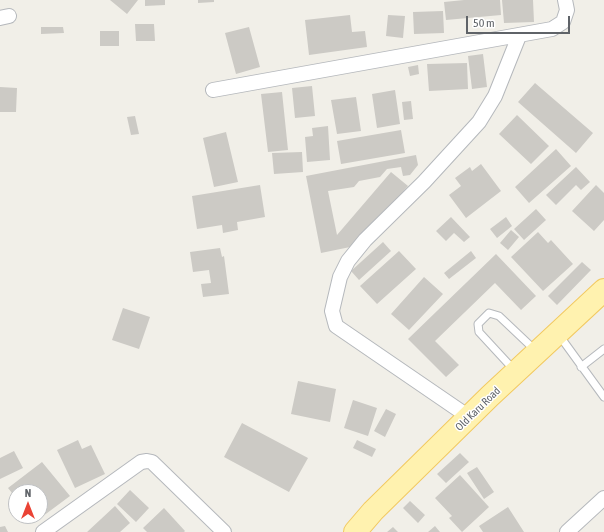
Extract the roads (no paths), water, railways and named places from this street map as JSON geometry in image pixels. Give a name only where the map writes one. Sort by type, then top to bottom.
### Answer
[{"type":"main road","name":"Old Karu Road","points":[[355,532],[373,512],[469,417],[604,290]]},
{"type":"street","points":[[213,90],[552,29],[563,22],[567,10],[565,0]]},
{"type":"street","points":[[469,417],[336,326],[332,311],[340,277],[348,261],[365,240],[424,182],[479,122],[495,96],[519,36]]},
{"type":"street","points":[[43,532],[141,462],[147,460],[152,462],[221,531]]},
{"type":"street","points":[[567,532],[604,498]]},
{"type":"lane","points":[[516,372],[479,332],[478,324],[489,313],[499,316],[537,352]]},
{"type":"lane","points":[[558,333],[604,397]]},
{"type":"lane","points":[[582,367],[604,349]]}]
